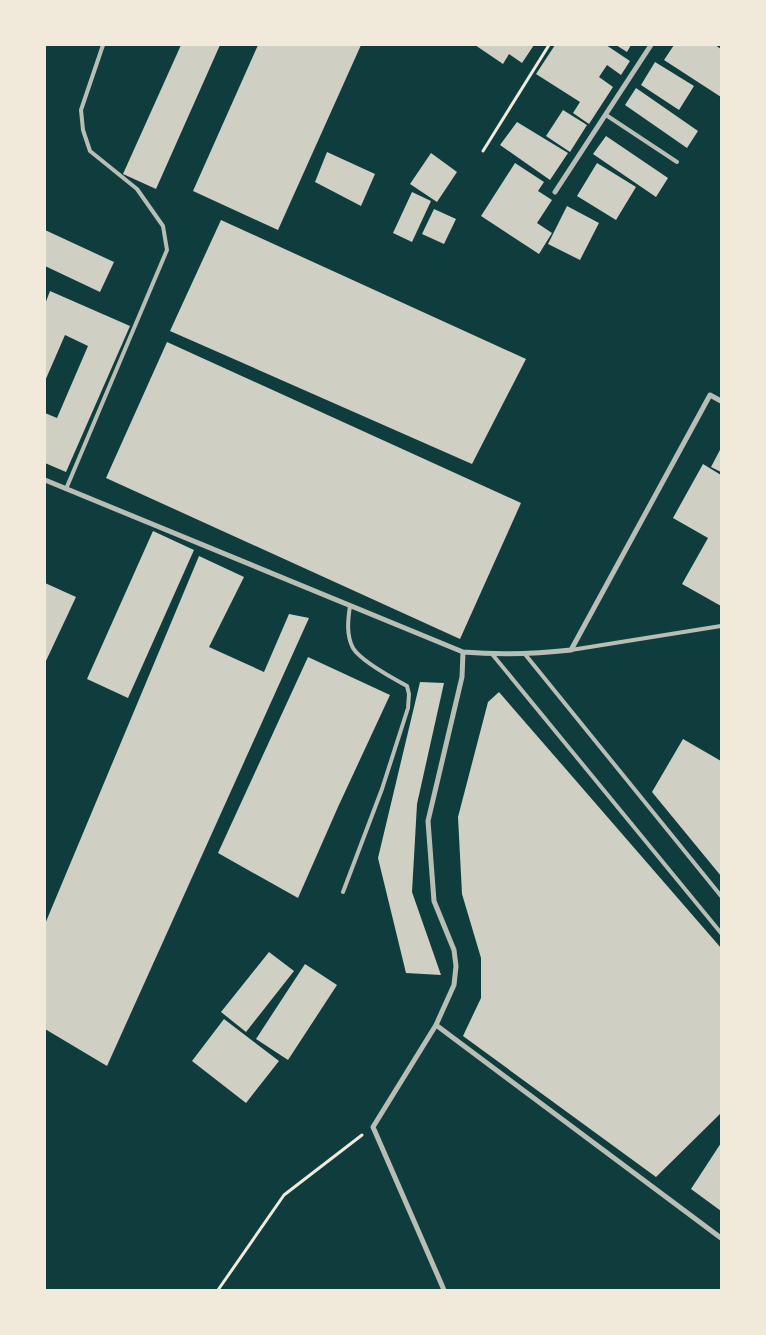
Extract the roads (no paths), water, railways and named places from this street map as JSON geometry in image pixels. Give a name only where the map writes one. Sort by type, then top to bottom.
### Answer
[{"type":"street","points":[[555,192],[651,45]]},
{"type":"street","points":[[45,480],[464,652],[492,654],[572,650],[710,395],[721,401]]},
{"type":"street","points":[[444,1290],[373,1127],[436,1025],[454,985],[456,966],[454,950],[434,901],[428,821],[462,677],[464,652]]},
{"type":"street","points":[[436,1025],[721,1238]]},
{"type":"lane","points":[[66,489],[167,250],[163,226],[137,189],[90,151],[83,130],[81,110],[103,45]]},
{"type":"lane","points":[[606,114],[678,162]]},
{"type":"lane","points":[[344,892],[382,789],[408,708],[409,694],[407,686],[365,660],[353,649],[348,619],[350,606]]},
{"type":"lane","points":[[572,650],[721,626]]},
{"type":"lane","points":[[524,653],[721,896]]},
{"type":"lane","points":[[492,654],[721,932]]}]
